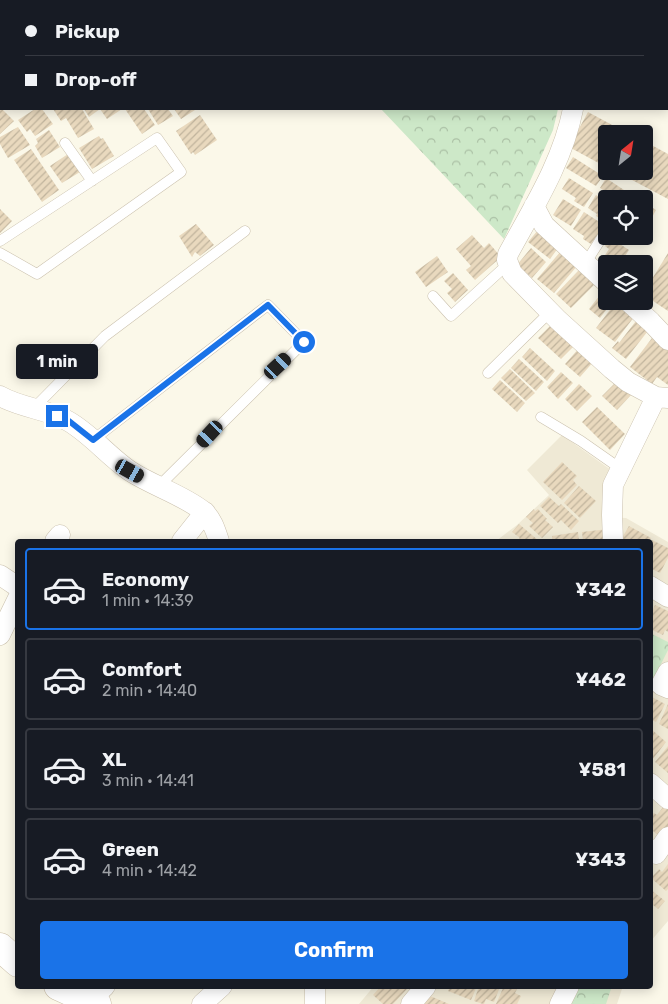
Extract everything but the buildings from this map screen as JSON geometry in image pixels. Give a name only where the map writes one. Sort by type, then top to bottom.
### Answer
[{"type":"street","points":[[573,110],[550,176],[508,254],[507,260],[512,273],[550,312],[628,382],[662,398],[621,469],[614,485],[613,539]]},
{"type":"street","points":[[534,206],[544,225],[598,275]]},
{"type":"street","points":[[638,310],[668,340]]},
{"type":"street","points":[[1,399],[46,410],[69,421],[130,471],[205,512],[218,539]]},
{"type":"street","points":[[184,539],[205,512]]},
{"type":"street","points":[[0,575],[15,585]]},
{"type":"street","points":[[653,588],[668,597]]},
{"type":"street","points":[[0,634],[15,604]]},
{"type":"street","points":[[668,672],[661,685],[668,688]]},
{"type":"street","points":[[653,786],[668,798]]},
{"type":"street","points":[[653,852],[656,854],[668,838]]},
{"type":"street","points":[[0,947],[15,960]]},
{"type":"street","points":[[69,989],[97,997]]},
{"type":"street","points":[[202,1004],[219,989]]},
{"type":"street","points":[[411,1004],[424,989]]},
{"type":"street","points":[[560,1004],[568,989]]},
{"type":"lane","points":[[0,242],[157,138],[181,172],[37,274],[0,253]]},
{"type":"lane","points":[[65,143],[92,181]]},
{"type":"lane","points":[[34,408],[105,336],[245,230]]},
{"type":"lane","points":[[585,264],[598,244]]},
{"type":"lane","points":[[433,296],[451,316],[508,264]]},
{"type":"lane","points":[[93,440],[268,305],[304,342],[158,487]]},
{"type":"lane","points":[[488,373],[550,312]]},
{"type":"lane","points":[[541,417],[621,469]]},
{"type":"shaded area","points":[[562,435],[611,470],[603,517],[626,518],[668,542],[668,921],[653,938],[653,539],[499,539],[517,525],[549,495],[527,470]]},
{"type":"shaded area","points":[[372,989],[622,989],[617,1004],[359,1004]]},
{"type":"green space","points":[[382,110],[558,110],[553,130],[504,239]]},
{"type":"green space","points":[[653,634],[668,642],[668,650],[653,680]]},
{"type":"green space","points":[[576,989],[611,989],[606,1004],[569,1004]]},
{"type":"route","points":[[57,416],[69,421],[93,440],[268,305],[304,342]]}]
